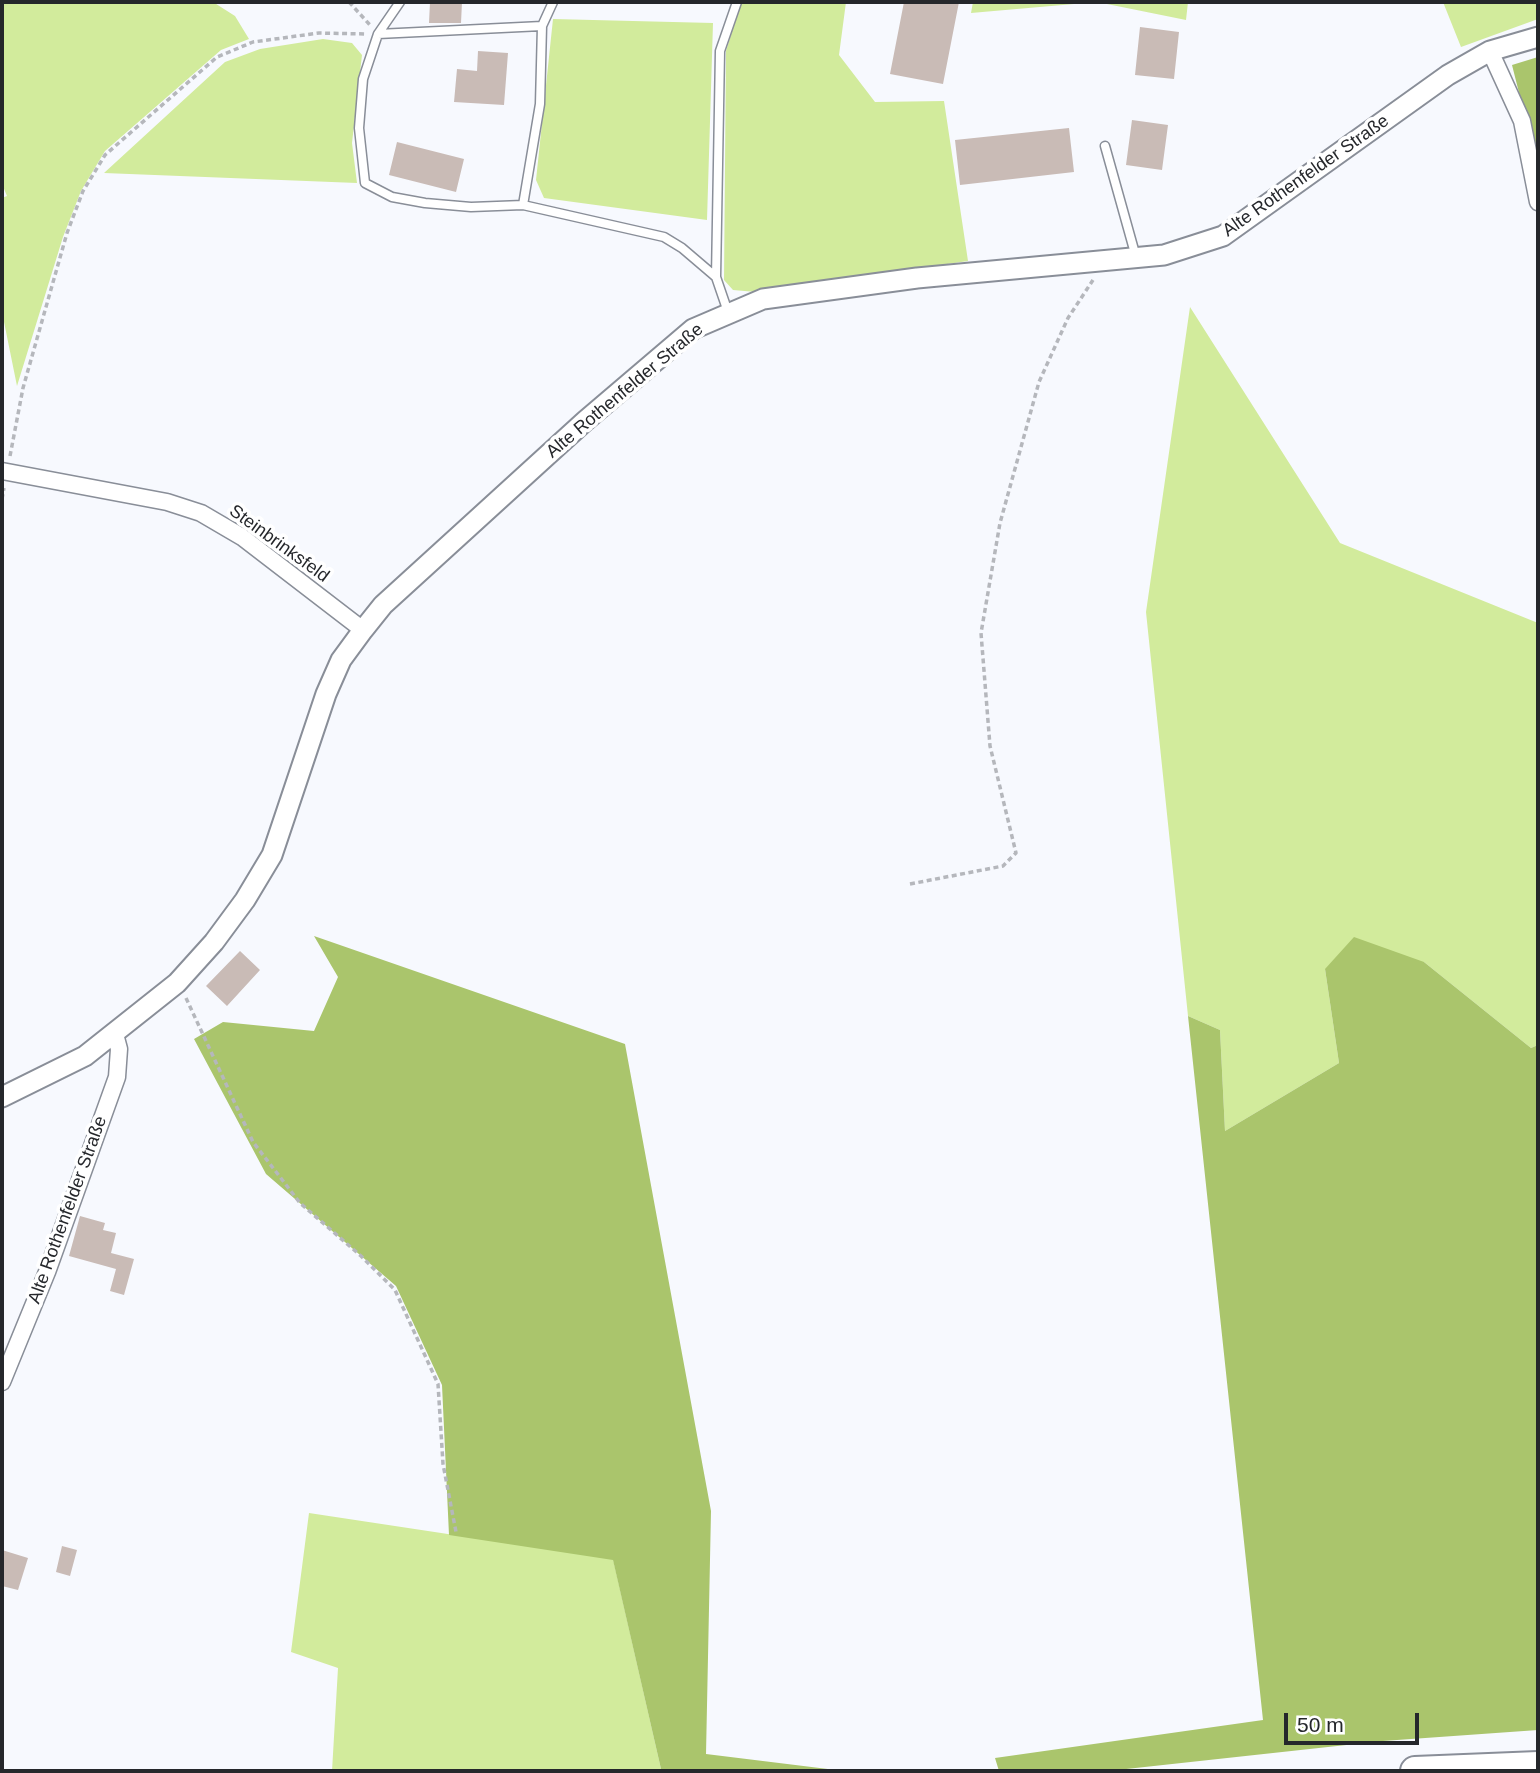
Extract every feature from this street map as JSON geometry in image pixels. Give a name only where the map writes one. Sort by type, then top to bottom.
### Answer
[{"type":"highway","points":[[1415,1771],[1538,1766]]},
{"type":"street","name":"Alte Rothenfelder Straße","points":[[2,1097],[85,1056],[177,983],[237,911],[272,855],[326,694],[341,660],[363,630],[383,605],[585,421],[693,328],[763,299],[917,278],[1164,255],[1223,236],[1448,75],[1490,51],[1538,37]]},
{"type":"street","points":[[1490,51],[1522,121],[1538,202]]},
{"type":"street","name":"Steinbrinksfeld","points":[[4,472],[167,502],[201,513],[242,537],[363,630]]},
{"type":"street","name":"Alte Rothenfelder Straße","points":[[2,1382],[47,1272],[117,1076],[119,1049],[114,1034]]},
{"type":"lane","points":[[400,2],[378,34],[363,79],[360,160],[365,183],[392,197],[425,203],[471,207],[523,205],[664,237],[682,248],[716,277]]},
{"type":"lane","points":[[523,205],[540,104],[542,26],[553,2]]},
{"type":"lane","points":[[728,312],[716,277],[720,51],[737,2]]},
{"type":"lane","points":[[378,34],[542,26]]},
{"type":"lane","points":[[1105,146],[1136,257]]},
{"type":"path","points":[[349,2],[378,34]]},
{"type":"path","points":[[2,499],[4,472],[23,388],[66,233],[83,191],[105,155],[217,57],[253,42],[266,40],[318,33],[378,34]]},
{"type":"path","points":[[909,884],[1003,866],[1016,853],[990,746],[981,633],[1000,523],[1038,382],[1068,318],[1091,286],[1096,261]]},
{"type":"path","points":[[177,983],[206,1037],[253,1142],[300,1203],[362,1256],[395,1290],[438,1384],[443,1464],[456,1532]]},
{"type":"green space","points":[[2,2],[213,2],[235,16],[249,39],[221,50],[105,151],[81,191],[63,237],[17,386],[2,312],[2,198],[7,196],[2,184]]},
{"type":"green space","points":[[741,2],[846,2],[839,55],[875,102],[944,101],[968,261],[756,292],[733,290],[724,280],[726,51]]},
{"type":"green space","points":[[973,2],[1097,2],[971,13]]},
{"type":"green space","points":[[1097,2],[1188,2],[1186,20]]},
{"type":"green space","points":[[1443,2],[1538,2],[1538,19],[1461,47]]},
{"type":"green space","points":[[553,19],[713,23],[707,220],[544,198],[536,180]]},
{"type":"green space","points":[[323,39],[352,43],[362,55],[352,143],[357,183],[104,173],[225,62],[260,49]]},
{"type":"green space","points":[[1538,57],[1538,168],[1512,65]]},
{"type":"green space","points":[[1190,307],[1340,543],[1538,623],[1538,1045],[1531,1048],[1424,962],[1325,969],[1339,1063],[1225,1131],[1220,1030],[1188,1016],[1146,612]]},
{"type":"green space","points":[[314,936],[625,1044],[711,1511],[706,1754],[844,1771],[654,1771],[661,1769],[613,1560],[449,1535],[442,1385],[396,1286],[266,1174],[194,1039],[223,1022],[314,1031],[338,977]]},
{"type":"green space","points":[[1354,937],[1424,962],[1531,1048],[1538,1045],[1538,1730],[1383,1741],[1108,1771],[999,1771],[995,1758],[1263,1720],[1188,1016],[1220,1030],[1225,1131],[1339,1063],[1325,969]]},
{"type":"green space","points":[[309,1513],[613,1559],[661,1769],[332,1771],[338,1668],[291,1652]]},
{"type":"building","points":[[430,2],[462,2],[461,23],[429,23]]},
{"type":"building","points":[[904,2],[959,2],[943,84],[890,74]]},
{"type":"building","points":[[1140,27],[1179,32],[1174,79],[1135,75]]},
{"type":"building","points":[[478,51],[508,53],[504,105],[454,102],[457,69],[477,71]]},
{"type":"building","points":[[1132,120],[1168,125],[1162,170],[1126,165]]},
{"type":"building","points":[[1069,128],[1074,172],[960,185],[955,140]]},
{"type":"building","points":[[397,142],[464,159],[456,192],[389,175]]},
{"type":"building","points":[[240,951],[260,970],[227,1006],[206,986]]},
{"type":"building","points":[[80,1216],[105,1223],[103,1230],[116,1233],[111,1253],[134,1259],[124,1295],[110,1291],[116,1269],[69,1256]]},
{"type":"building","points":[[62,1546],[77,1550],[70,1576],[56,1572]]},
{"type":"building","points":[[2,1550],[28,1558],[18,1590],[2,1586]]}]
